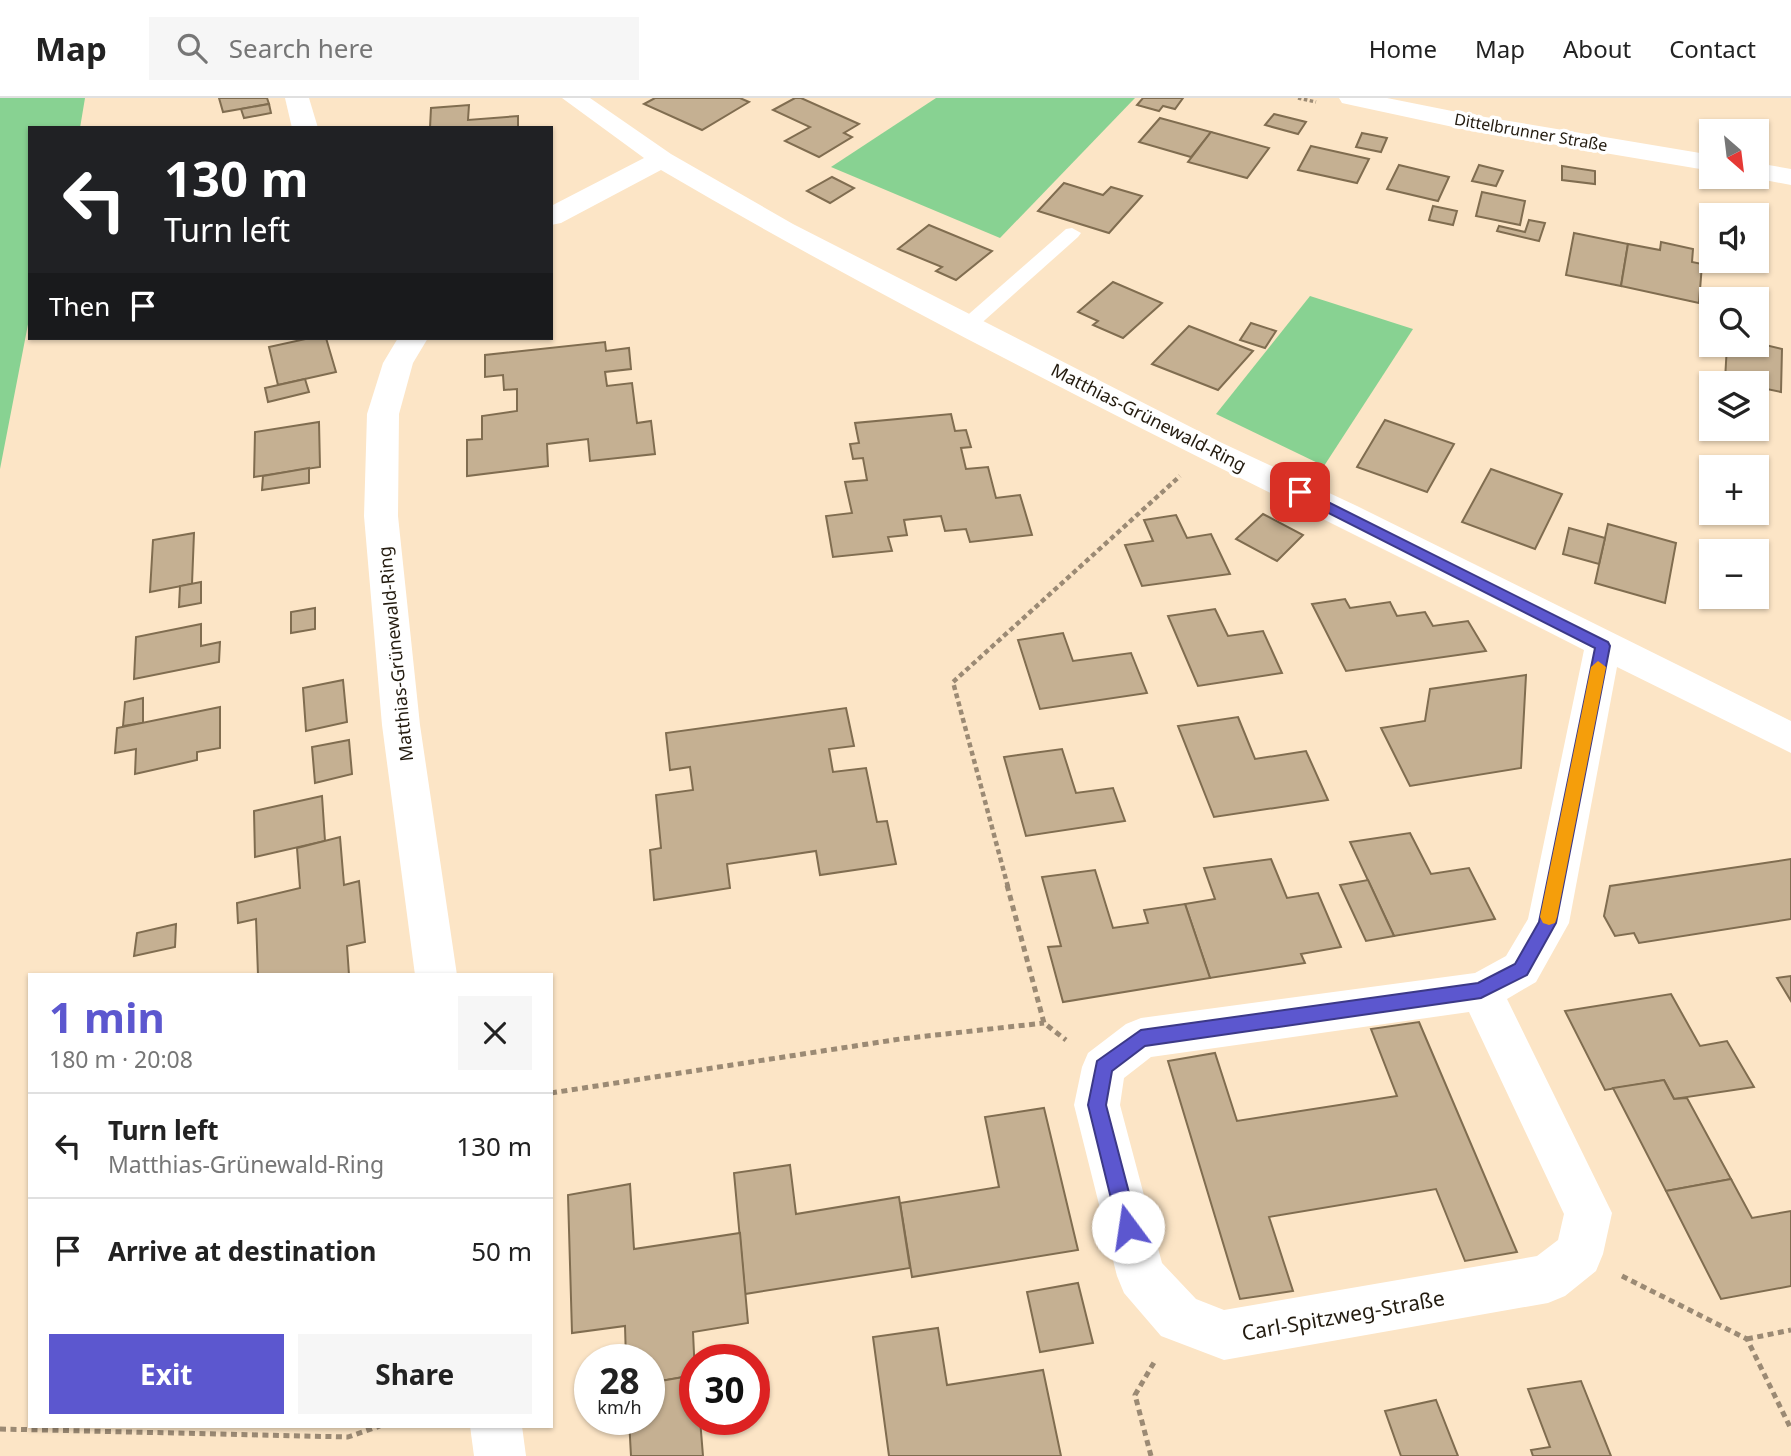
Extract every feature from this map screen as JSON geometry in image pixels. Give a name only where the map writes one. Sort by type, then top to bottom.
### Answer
[{"type":"street","points":[[297,98],[304,126]]},
{"type":"street","name":"Matthias-Grünewald-Ring","points":[[574,98],[662,159],[783,230],[1209,449],[1345,514],[1603,646],[1791,738]]},
{"type":"street","name":"Dittelbrunner Straße","points":[[1351,98],[1467,122],[1699,161]]},
{"type":"street","points":[[553,216],[662,159]]},
{"type":"street","points":[[1769,173],[1791,177]]},
{"type":"street","name":"Matthias-Grünewald-Ring","points":[[412,340],[397,363],[383,414],[380,516],[401,724],[436,973]]},
{"type":"street","points":[[1104,1067],[1141,1038],[1481,990],[1521,970],[1548,923],[1603,646]]},
{"type":"street","points":[[1481,990],[1588,1213],[1579,1254]]},
{"type":"street","name":"Carl-Spitzweg-Straße","points":[[1104,1067],[1097,1105],[1141,1276],[1179,1318],[1224,1335],[1548,1279],[1579,1254]]},
{"type":"street","points":[[496,1428],[500,1456]]},
{"type":"lane","points":[[969,324],[1072,233]]},
{"type":"path","points":[[1104,1067],[1044,1023],[953,682],[1209,449]]},
{"type":"path","points":[[553,1093],[900,1039],[1044,1023]]},
{"type":"path","points":[[1579,1254],[1747,1339],[1791,1429]]},
{"type":"path","points":[[1151,1456],[1135,1395],[1179,1318]]},
{"type":"path","points":[[1747,1339],[1791,1331]]},
{"type":"path","points":[[0,1429],[348,1437],[374,1428]]},
{"type":"green space","points":[[0,98],[85,98],[80,126],[28,126],[28,324],[0,469]]},
{"type":"green space","points":[[936,98],[1135,98],[1000,238],[831,167]]},
{"type":"green space","points":[[1310,296],[1413,329],[1324,466],[1216,414]]},
{"type":"building","points":[[219,98],[267,98],[269,104],[223,112]]},
{"type":"building","points":[[655,98],[740,98],[749,102],[702,130],[644,104]]},
{"type":"building","points":[[795,98],[801,98],[859,124],[844,133],[852,137],[819,157],[785,141],[810,127],[773,110]]},
{"type":"building","points":[[1143,98],[1183,98],[1175,109],[1163,106],[1159,111],[1137,105]]},
{"type":"building","points":[[269,104],[271,113],[244,118],[241,109]]},
{"type":"building","points":[[469,105],[468,120],[518,116],[518,126],[430,126],[431,108]]},
{"type":"building","points":[[1274,114],[1306,122],[1298,134],[1265,125]]},
{"type":"building","points":[[1160,118],[1211,132],[1191,157],[1139,142]]},
{"type":"building","points":[[1211,132],[1269,148],[1247,178],[1188,162]]},
{"type":"building","points":[[1362,133],[1387,138],[1381,152],[1356,147]]},
{"type":"building","points":[[1311,146],[1369,159],[1357,183],[1298,170]]},
{"type":"building","points":[[1399,165],[1449,177],[1438,201],[1387,189]]},
{"type":"building","points":[[1479,165],[1503,171],[1496,186],[1472,181]]},
{"type":"building","points":[[1562,166],[1595,171],[1595,184],[1562,180]]},
{"type":"building","points":[[832,177],[854,188],[830,203],[807,191]]},
{"type":"building","points":[[1064,183],[1103,195],[1111,187],[1142,196],[1109,233],[1038,211]]},
{"type":"building","points":[[1482,192],[1525,201],[1520,225],[1476,216]]},
{"type":"building","points":[[1433,206],[1457,211],[1453,225],[1429,220]]},
{"type":"building","points":[[1529,220],[1545,223],[1539,241],[1497,231],[1499,226],[1525,232]]},
{"type":"building","points":[[929,225],[992,251],[956,280],[936,271],[942,267],[898,249]]},
{"type":"building","points":[[1574,233],[1628,244],[1621,286],[1566,275]]},
{"type":"building","points":[[1661,242],[1693,249],[1692,262],[1699,263],[1699,273],[1701,273],[1699,303],[1621,286],[1628,244],[1660,250]]},
{"type":"building","points":[[1113,282],[1162,303],[1123,338],[1093,325],[1098,321],[1078,312]]},
{"type":"building","points":[[1251,323],[1276,331],[1265,348],[1240,340]]},
{"type":"building","points":[[1189,326],[1253,351],[1218,390],[1152,364]]},
{"type":"building","points":[[301,340],[327,340],[336,372],[278,385],[269,347]]},
{"type":"building","points":[[605,342],[606,351],[629,348],[631,369],[605,372],[607,386],[632,383],[637,423],[651,421],[655,454],[590,461],[588,439],[547,444],[548,466],[467,476],[467,440],[482,439],[482,416],[517,411],[517,389],[504,390],[503,375],[485,377],[485,355]]},
{"type":"building","points":[[1769,346],[1782,349],[1781,392],[1769,390],[1769,371],[1726,371],[1726,357],[1769,357]]},
{"type":"building","points":[[305,379],[309,392],[268,402],[265,388]]},
{"type":"building","points":[[951,414],[955,431],[966,430],[971,447],[961,448],[966,469],[988,467],[996,498],[1020,495],[1032,535],[970,542],[966,529],[945,531],[941,516],[904,520],[907,535],[888,537],[892,551],[833,557],[826,516],[852,513],[845,482],[867,480],[863,458],[853,459],[850,444],[859,443],[855,423]]},
{"type":"building","points":[[1385,420],[1454,444],[1427,492],[1357,467]]},
{"type":"building","points":[[319,422],[320,467],[254,477],[255,432]]},
{"type":"building","points":[[309,468],[309,483],[262,490],[263,476]]},
{"type":"building","points":[[1491,469],[1562,494],[1535,549],[1462,522]]},
{"type":"building","points":[[1263,514],[1303,535],[1277,561],[1236,539]]},
{"type":"building","points":[[1176,515],[1187,538],[1211,534],[1230,574],[1142,586],[1125,545],[1153,541],[1144,520]]},
{"type":"building","points":[[1608,524],[1676,543],[1665,603],[1595,583]]},
{"type":"building","points":[[1569,528],[1605,538],[1599,564],[1563,554]]},
{"type":"building","points":[[194,533],[192,584],[150,592],[153,540]]},
{"type":"building","points":[[201,582],[201,603],[179,607],[180,586]]},
{"type":"building","points":[[1345,599],[1350,608],[1390,602],[1397,616],[1425,612],[1433,626],[1468,621],[1486,651],[1346,671],[1312,604]]},
{"type":"building","points":[[315,608],[315,629],[291,633],[291,612]]},
{"type":"building","points":[[1215,609],[1228,636],[1263,631],[1282,673],[1198,686],[1168,616]]},
{"type":"building","points":[[201,624],[201,646],[220,642],[219,662],[134,679],[136,637]]},
{"type":"building","points":[[1063,633],[1073,661],[1131,653],[1147,693],[1040,709],[1018,640]]},
{"type":"building","points":[[1526,675],[1521,768],[1410,786],[1381,728],[1425,721],[1430,689]]},
{"type":"building","points":[[343,680],[347,722],[306,731],[303,688]]},
{"type":"building","points":[[143,698],[143,723],[123,726],[125,702]]},
{"type":"building","points":[[220,707],[220,748],[197,752],[197,760],[135,774],[136,749],[115,753],[117,728]]},
{"type":"building","points":[[846,708],[854,746],[829,749],[833,772],[866,768],[877,822],[887,821],[896,864],[820,875],[816,851],[727,864],[730,888],[654,900],[650,850],[661,848],[656,795],[693,790],[690,767],[670,770],[666,733]]},
{"type":"building","points":[[1238,717],[1255,759],[1306,751],[1328,800],[1214,817],[1178,726]]},
{"type":"building","points":[[349,740],[352,774],[315,783],[312,747]]},
{"type":"building","points":[[1062,749],[1076,793],[1113,788],[1125,821],[1026,836],[1004,757]]},
{"type":"building","points":[[322,796],[325,841],[255,857],[254,811]]},
{"type":"building","points":[[1410,833],[1431,874],[1469,868],[1495,919],[1394,936],[1350,842]]},
{"type":"building","points":[[340,837],[344,885],[359,881],[365,942],[347,946],[349,973],[258,973],[256,919],[238,923],[237,903],[300,888],[297,848]]},
{"type":"building","points":[[1271,859],[1287,898],[1318,893],[1341,947],[1301,954],[1305,963],[1210,978],[1185,904],[1215,899],[1204,868]]},
{"type":"building","points":[[1791,859],[1791,919],[1639,943],[1634,933],[1615,936],[1604,916],[1610,886]]},
{"type":"building","points":[[1095,870],[1113,928],[1148,923],[1144,910],[1185,904],[1210,978],[1063,1002],[1048,947],[1061,946],[1042,877]]},
{"type":"building","points":[[1368,880],[1394,936],[1366,941],[1340,885]]},
{"type":"building","points":[[176,924],[175,947],[134,956],[137,933]]},
{"type":"building","points":[[1791,976],[1791,1001],[1777,978]]},
{"type":"building","points":[[1671,994],[1700,1046],[1727,1041],[1754,1087],[1674,1099],[1664,1080],[1605,1090],[1565,1011]]},
{"type":"building","points":[[1419,1022],[1517,1252],[1465,1261],[1436,1189],[1269,1217],[1293,1291],[1240,1299],[1168,1061],[1215,1053],[1237,1121],[1397,1096],[1371,1029]]},
{"type":"building","points":[[1664,1080],[1674,1099],[1687,1098],[1731,1179],[1666,1191],[1613,1088]]},
{"type":"building","points":[[1044,1108],[1078,1250],[912,1277],[900,1203],[999,1187],[985,1117]]},
{"type":"building","points":[[790,1165],[796,1214],[899,1197],[910,1268],[745,1294],[734,1173]]},
{"type":"building","points":[[1731,1179],[1752,1218],[1791,1211],[1791,1286],[1721,1299],[1666,1191]]},
{"type":"building","points":[[630,1184],[634,1249],[740,1233],[748,1323],[693,1332],[694,1344],[679,1344],[679,1378],[665,1380],[665,1344],[626,1344],[625,1326],[572,1333],[568,1195]]},
{"type":"building","points":[[1078,1283],[1093,1343],[1040,1352],[1027,1292]]},
{"type":"building","points":[[938,1328],[947,1385],[1043,1370],[1061,1456],[889,1456],[873,1337]]},
{"type":"building","points":[[679,1378],[679,1435],[701,1435],[703,1456],[631,1456],[630,1435],[665,1435],[665,1380]]},
{"type":"building","points":[[1581,1381],[1611,1456],[1533,1456],[1531,1450],[1550,1447],[1528,1389]]},
{"type":"building","points":[[1436,1400],[1458,1456],[1401,1456],[1385,1411]]},
{"type":"slow traffic","points":[[1549,917],[1598,667]]},
{"type":"route","points":[[1128,1227],[1097,1105],[1104,1067],[1141,1038],[1481,990],[1521,970],[1548,923],[1603,646],[1300,492]]}]
